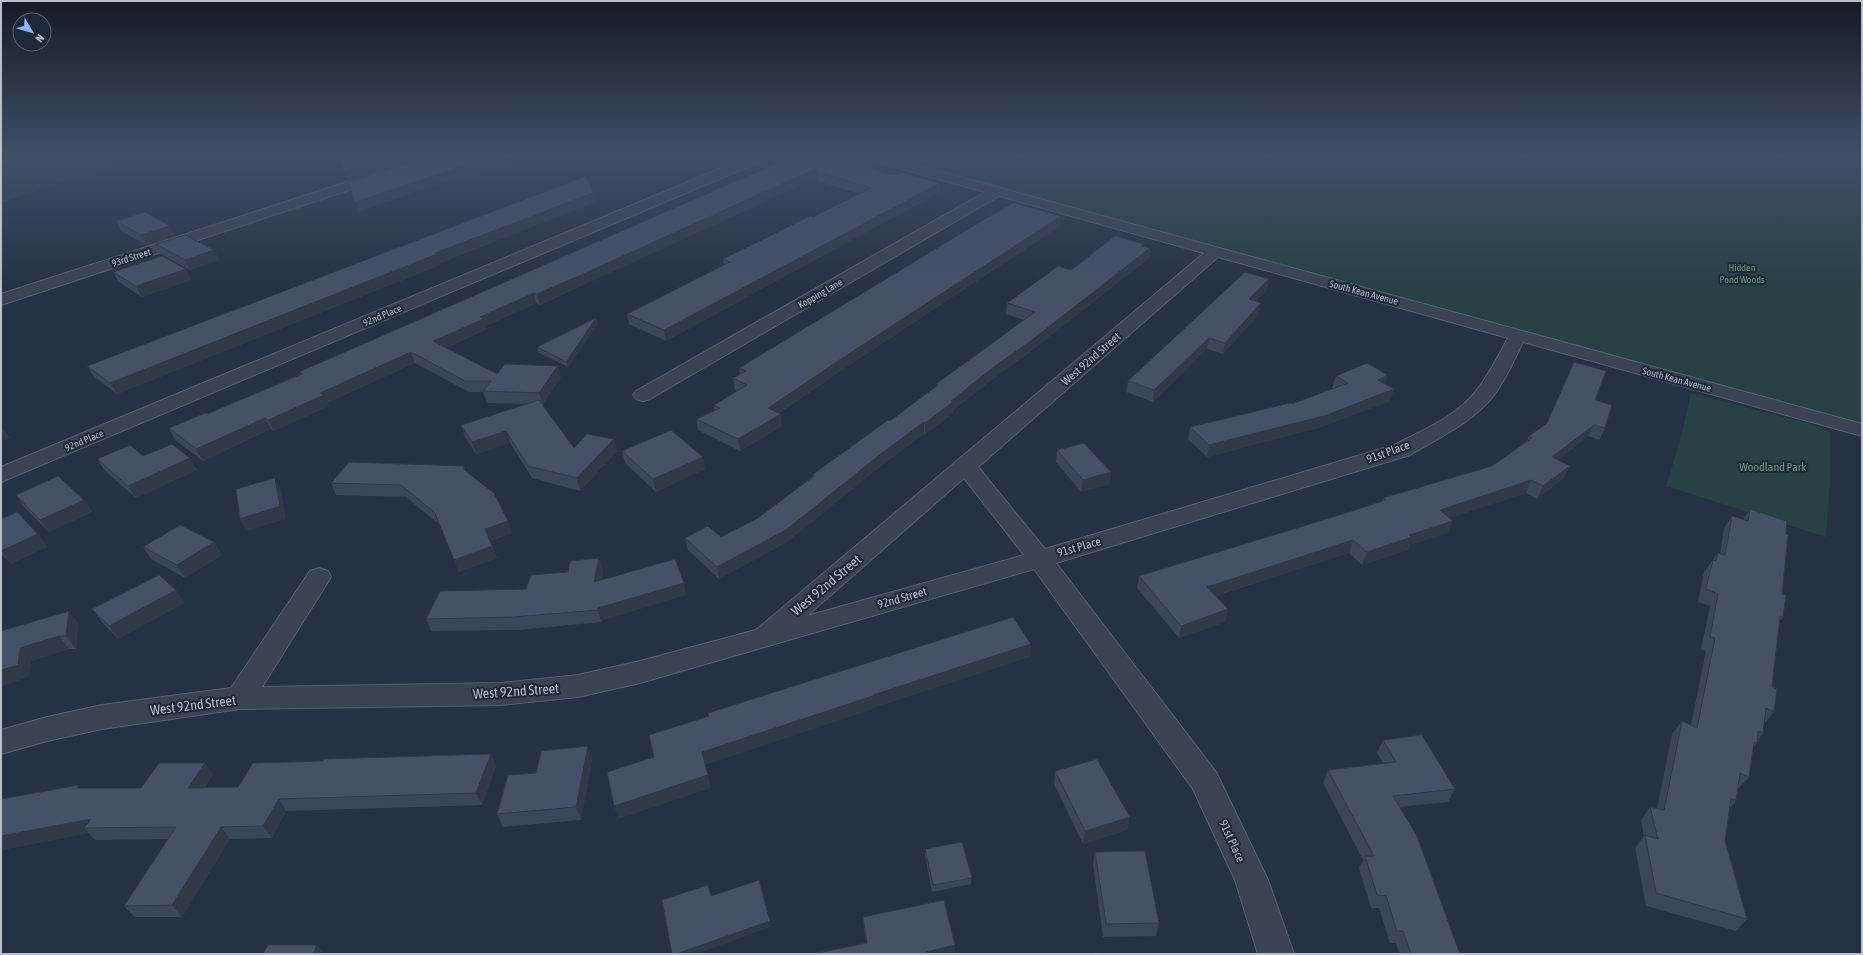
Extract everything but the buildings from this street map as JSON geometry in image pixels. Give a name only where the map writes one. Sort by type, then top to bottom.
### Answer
[{"type":"street","name":"93rd Street","points":[[1,300],[308,200]]},
{"type":"street","name":"92nd Place","points":[[1,475],[658,200]]},
{"type":"street","name":"Kopping Lane","points":[[642,395],[982,200]]},
{"type":"street","name":"South Kean Avenue","points":[[1028,200],[1862,430]]},
{"type":"street","name":"West 92nd Street","points":[[1,742],[47,729],[102,717],[240,698],[501,694],[578,686],[640,672],[765,637],[1216,251]]},
{"type":"street","name":"91st Place","points":[[1276,954],[1251,880],[1205,781],[1039,558],[1402,450],[1455,421],[1482,397],[1493,382],[1518,335]]},
{"type":"street","points":[[966,466],[1039,558]]},
{"type":"street","name":"92nd Street","points":[[765,637],[1039,558]]},
{"type":"street","points":[[240,698],[319,577]]},
{"type":"green space","points":[[1,200],[11,200],[1,203]]},
{"type":"green space","name":"Hidden Pond Woods","points":[[1028,200],[1862,200],[1862,429]]},
{"type":"green space","name":"Woodland Park","points":[[1691,393],[1815,425],[1830,432],[1830,481],[1826,537],[1666,486],[1681,437]]}]
